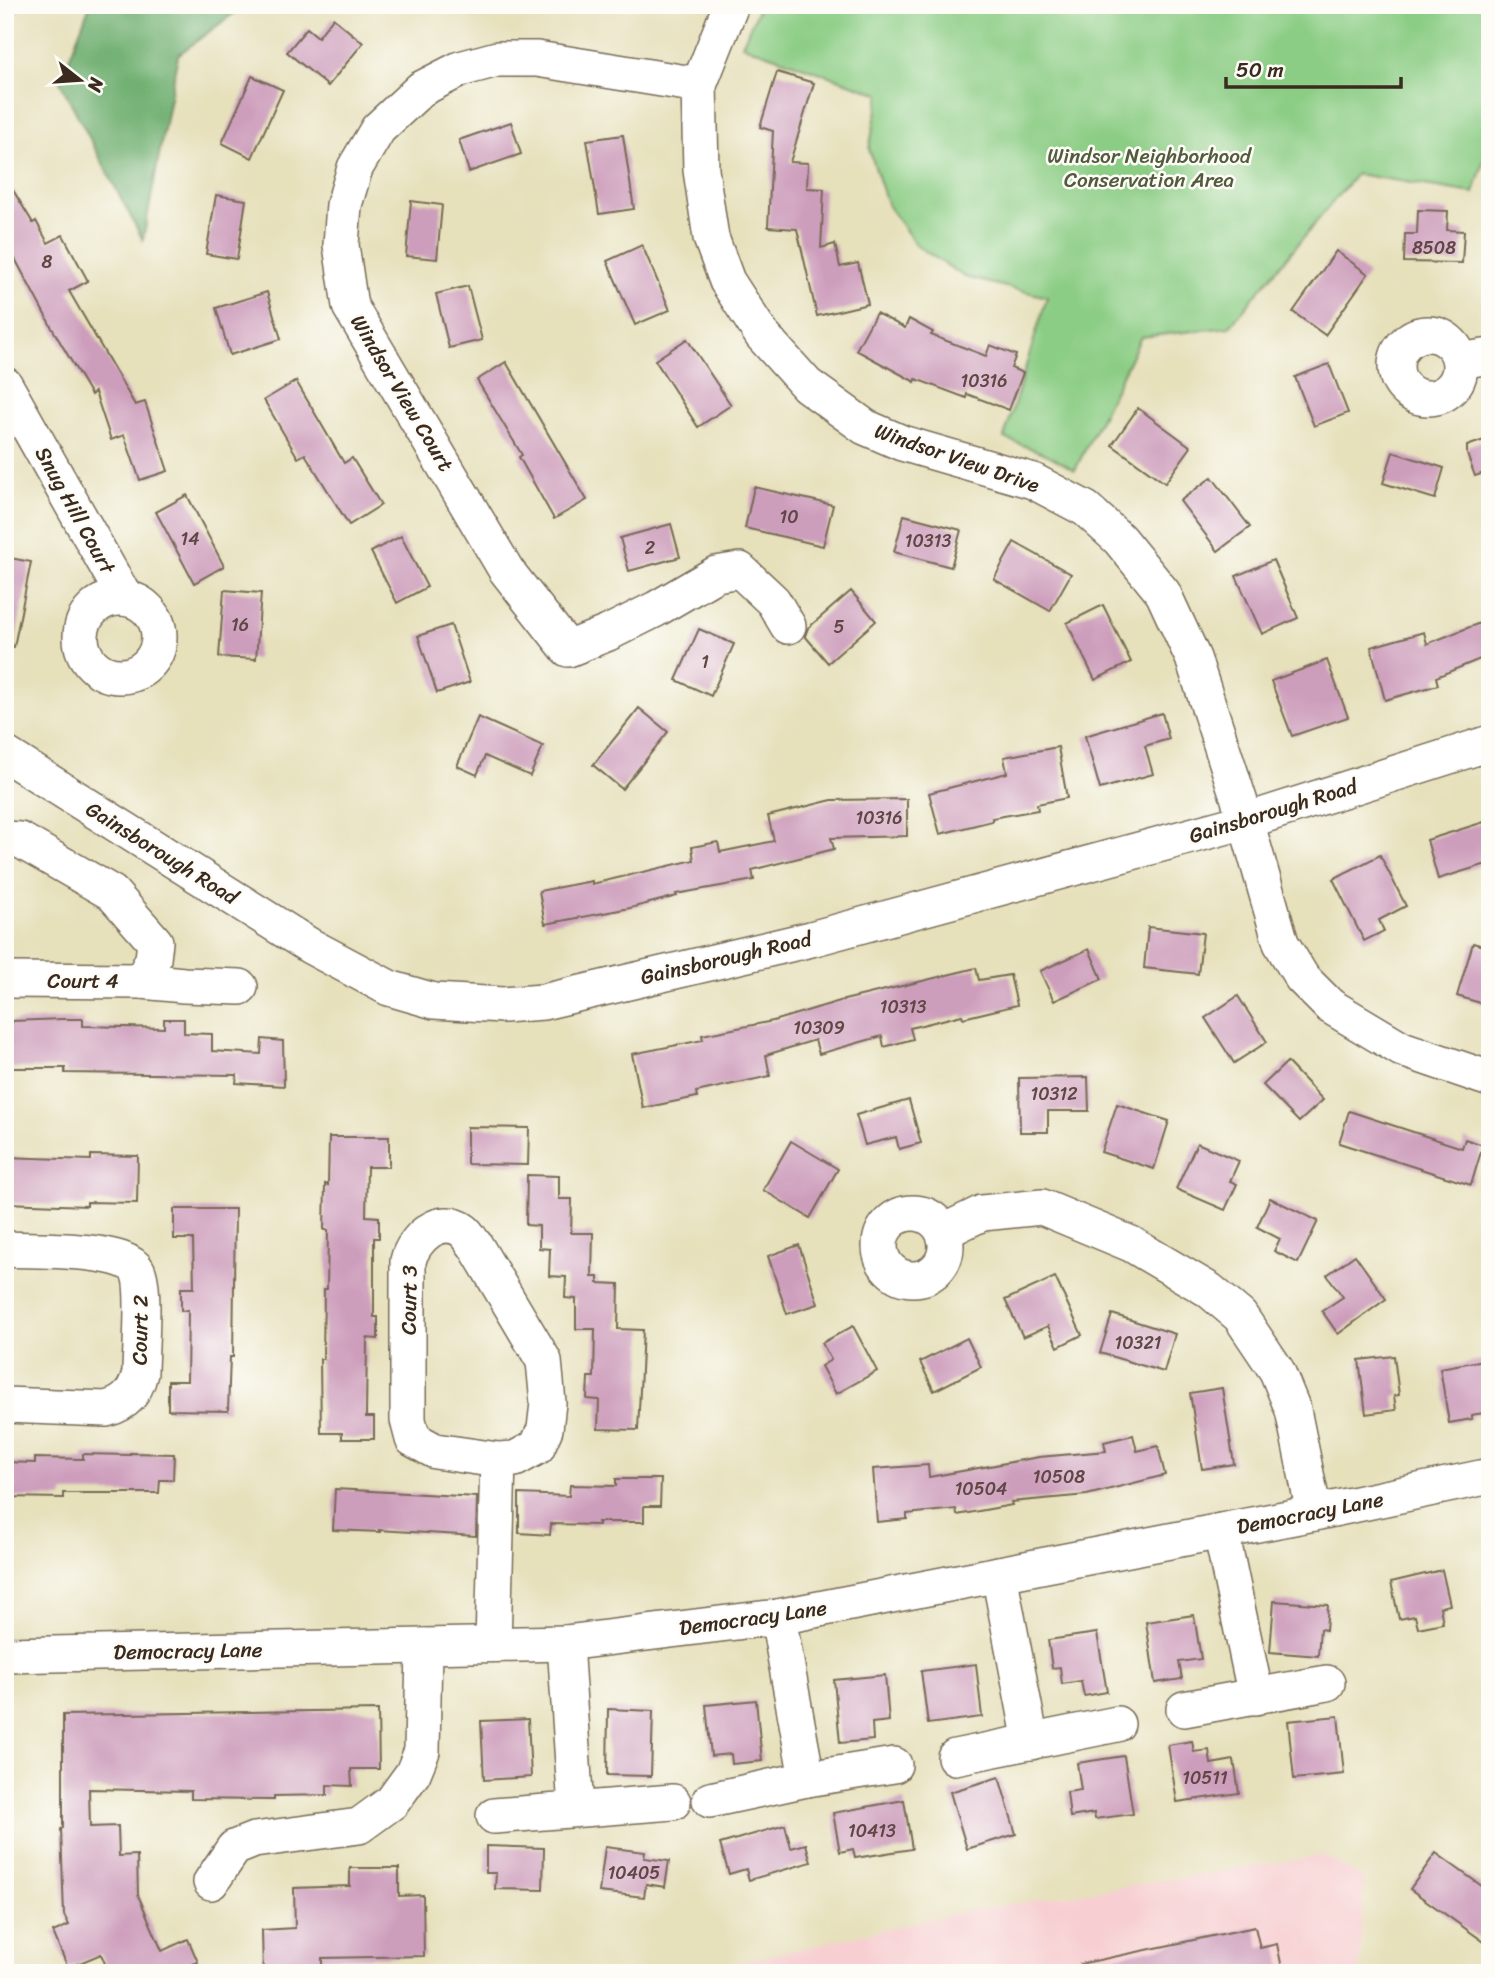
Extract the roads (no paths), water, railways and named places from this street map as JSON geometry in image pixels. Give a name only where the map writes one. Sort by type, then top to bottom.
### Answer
[{"type":"street","name":"Windsor View Drive","points":[[731,5],[699,85],[701,170],[711,238],[727,281],[762,335],[807,385],[865,427],[902,443],[1033,481],[1086,509],[1119,539],[1163,593],[1194,658],[1282,943],[1301,978],[1330,1006],[1402,1049],[1490,1079]]},
{"type":"street","name":"Windsor View Court","points":[[699,85],[537,59],[497,59],[460,69],[421,89],[378,129],[355,168],[344,205],[341,245],[350,306],[506,570],[568,649],[656,609],[716,573],[740,570],[773,601],[788,625]]},
{"type":"street","name":"Snug Hill Court","points":[[5,386],[125,598]]},
{"type":"street","name":"Gainsborough Road","points":[[5,754],[310,946],[389,988],[434,1001],[503,1005],[543,1002],[811,939],[1246,821],[1490,743]]},
{"type":"street","name":"Court 4","points":[[5,839],[20,840],[112,893],[155,942],[153,959],[142,981],[5,980]]},
{"type":"street","points":[[142,981],[240,987]]},
{"type":"street","points":[[943,1232],[982,1213],[1042,1208],[1130,1244],[1209,1290],[1240,1316],[1277,1371],[1293,1410],[1314,1513]]},
{"type":"street","name":"Court 3","points":[[445,1225],[463,1230],[475,1245],[544,1362],[548,1403],[545,1429],[537,1447],[515,1459],[498,1460],[435,1451],[414,1439],[408,1420],[408,1261],[417,1239],[429,1230],[445,1225]]},
{"type":"street","name":"Court 2","points":[[5,1249],[115,1256],[132,1264],[138,1271],[141,1287],[140,1373],[137,1385],[120,1405],[106,1409],[5,1405]]},
{"type":"street","points":[[493,1644],[498,1460]]},
{"type":"street","name":"Democracy Lane","points":[[5,1655],[565,1643],[778,1617],[1314,1513],[1490,1476]]},
{"type":"street","points":[[1221,1531],[1256,1697]]},
{"type":"street","points":[[999,1574],[1031,1742]]},
{"type":"street","points":[[778,1617],[807,1779]]},
{"type":"street","points":[[565,1643],[576,1809]]},
{"type":"street","points":[[211,1882],[234,1848],[254,1840],[359,1826],[392,1802],[414,1773],[422,1751],[424,1646]]},
{"type":"street","points":[[1184,1709],[1327,1683]]},
{"type":"street","points":[[955,1757],[1117,1724]]},
{"type":"street","points":[[710,1800],[807,1779],[894,1765]]},
{"type":"street","points":[[494,1816],[673,1802]]},
{"type":"park label","name":"Windsor Neighborhood Conservation Area","points":[[1149,168]]}]
